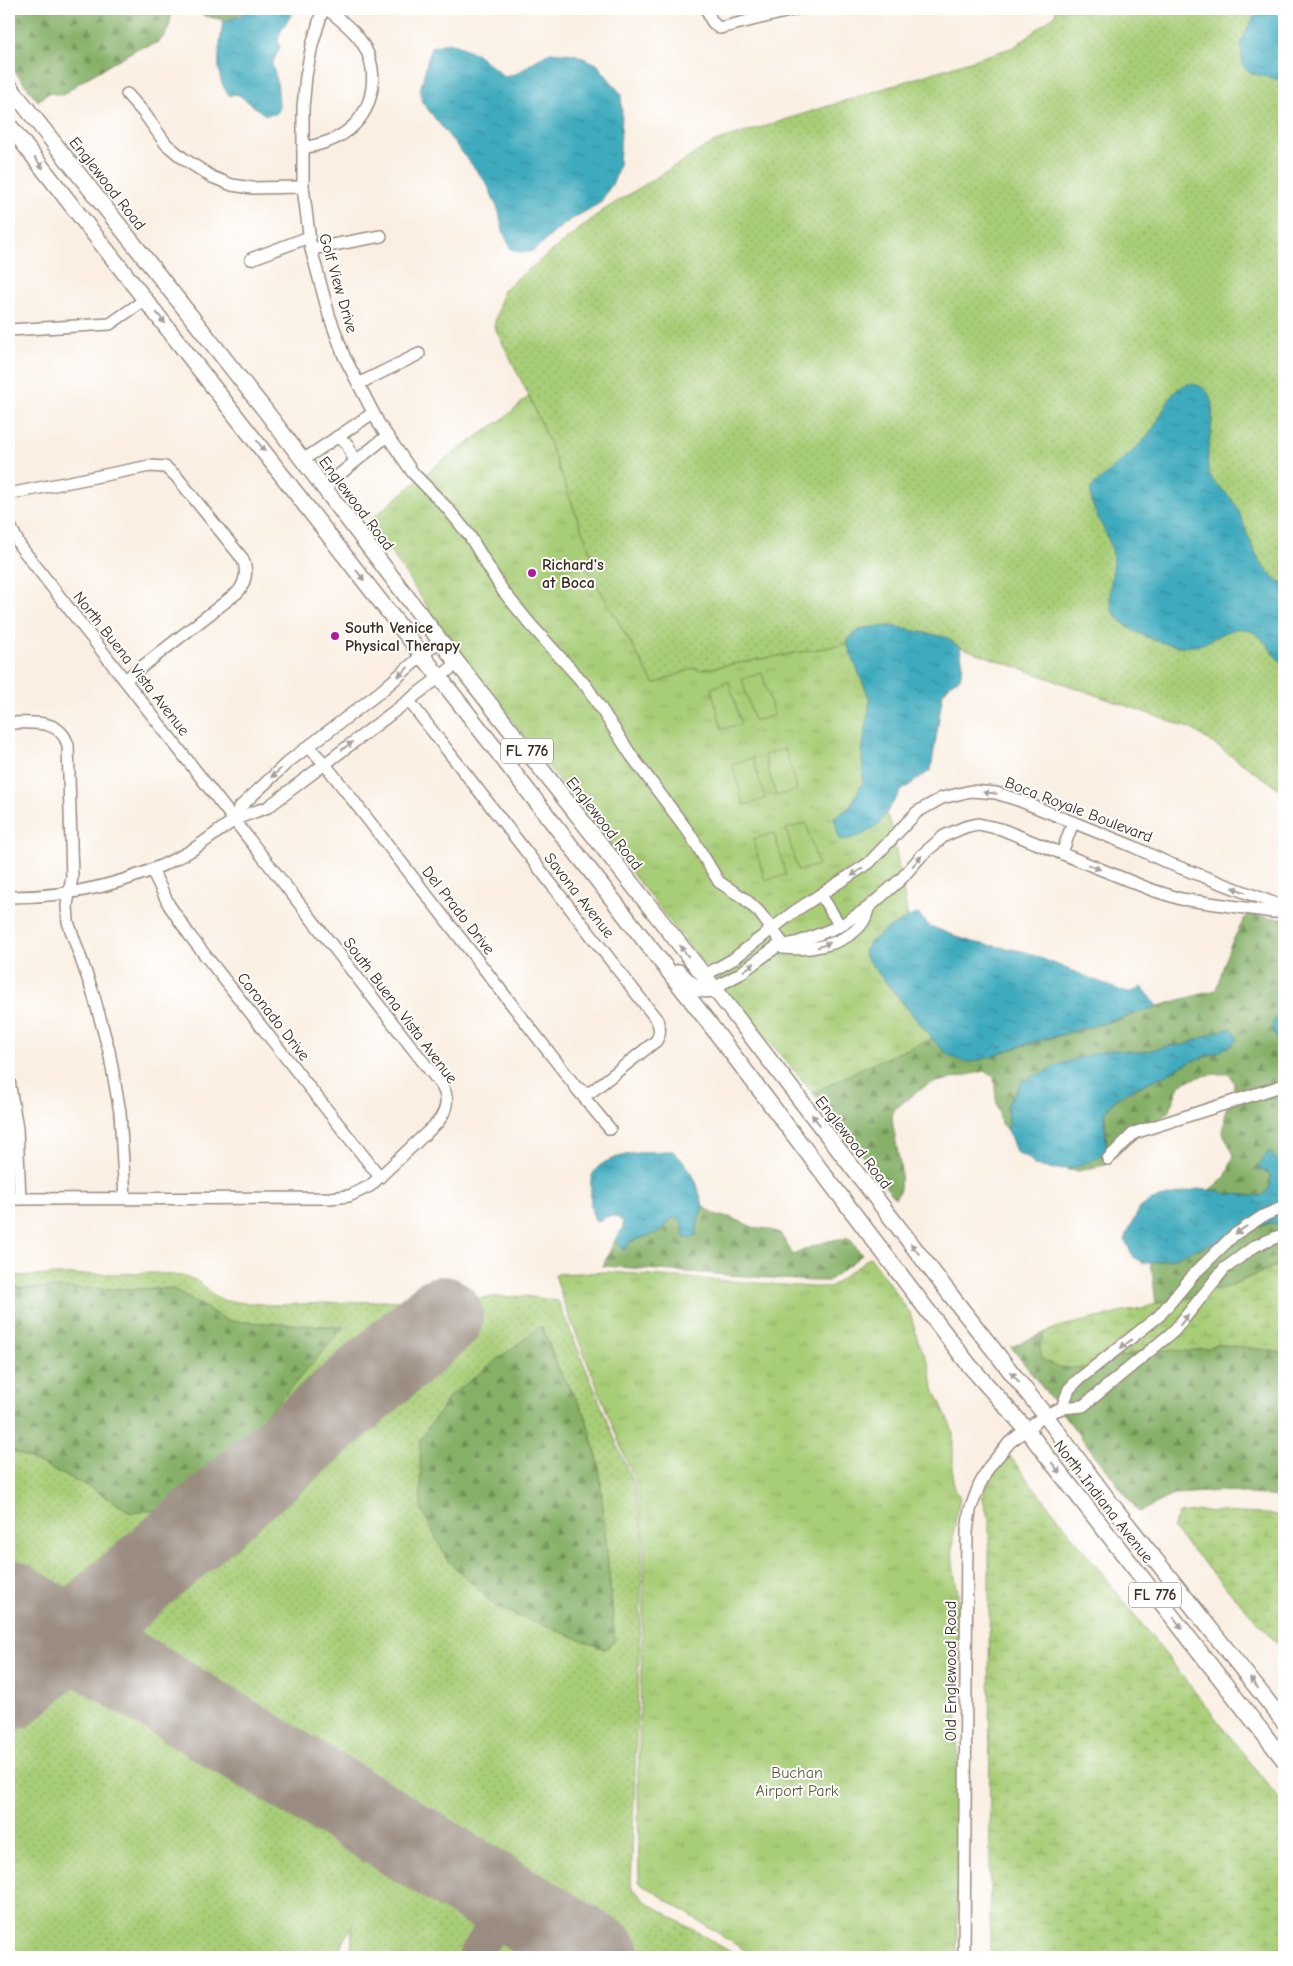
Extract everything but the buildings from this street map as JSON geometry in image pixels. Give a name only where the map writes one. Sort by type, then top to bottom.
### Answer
[{"type":"main road","name":"Englewood Road","points":[[9,86],[314,474],[440,640],[714,988],[1045,1415]]},
{"type":"main road","name":"FL 776","points":[[9,124],[612,898],[969,1365],[1026,1429]]},
{"type":"main road","points":[[294,490],[314,474]]},
{"type":"main road","points":[[612,898],[631,908],[677,969],[694,987],[709,990],[714,988]]},
{"type":"main road","name":"North Indiana Avenue","points":[[1045,1415],[1112,1504],[1284,1722]]},
{"type":"main road","name":"North Indiana Avenue","points":[[1026,1429],[1284,1760]]},
{"type":"street","name":"Golf View Drive","points":[[323,9],[312,45],[306,76],[303,108],[303,187],[310,249],[329,315],[344,356],[373,413],[413,473],[448,509],[469,535],[503,591],[587,687],[630,755],[690,834],[719,882],[745,899],[760,912],[772,929],[780,946]]},
{"type":"street","points":[[304,148],[330,141],[344,134],[357,123],[367,106],[373,88],[371,63],[367,51],[358,36],[327,9]]},
{"type":"street","points":[[707,9],[712,22],[716,27],[720,28],[797,9]]},
{"type":"street","points":[[127,94],[144,113],[166,144],[184,159],[212,177],[232,185],[252,188],[303,187]]},
{"type":"street","points":[[310,249],[381,236]]},
{"type":"street","points":[[251,259],[309,237]]},
{"type":"street","points":[[9,330],[110,324],[146,300]]},
{"type":"street","points":[[358,384],[419,354]]},
{"type":"street","points":[[303,460],[373,413]]},
{"type":"street","points":[[324,488],[388,436]]},
{"type":"street","points":[[338,437],[347,444],[355,462]]},
{"type":"street","points":[[9,494],[150,466],[164,467],[176,476],[242,558],[245,571],[243,585],[238,592],[125,680]]},
{"type":"street","name":"North Buena Vista Avenue","points":[[9,524],[20,546],[234,820]]},
{"type":"street","points":[[234,820],[239,808],[288,762],[380,692],[440,640]]},
{"type":"street","points":[[9,898],[70,893],[121,882],[152,870],[194,848],[234,820],[268,808],[324,763],[458,663]]},
{"type":"street","name":"Savona Avenue","points":[[409,701],[657,1020],[660,1028],[656,1041],[594,1090],[580,1090]]},
{"type":"street","points":[[9,722],[46,724],[59,730],[67,741],[72,877],[67,905],[70,929],[100,1015],[116,1087],[123,1140],[124,1198]]},
{"type":"street","name":"Del Prado Drive","points":[[308,747],[324,763],[610,1129]]},
{"type":"street","name":"Boca Royale Boulevard","points":[[703,976],[732,960],[795,911],[869,864],[917,812],[942,798],[971,791],[996,793],[1073,822],[1168,863],[1284,907]]},
{"type":"street","name":"South Buena Vista Avenue","points":[[14,1199],[330,1198],[349,1196],[362,1191],[380,1177],[444,1114],[446,1104],[444,1090],[234,820]]},
{"type":"street","points":[[1062,853],[1073,822]]},
{"type":"street","points":[[714,988],[738,975],[780,946],[840,926],[869,906],[901,879],[922,855],[944,836],[978,824],[1001,829],[1152,890],[1181,899],[1273,912],[1284,911]]},
{"type":"street","name":"Coronado Drive","points":[[152,870],[169,905],[190,936],[380,1177]]},
{"type":"street","points":[[821,895],[840,926]]},
{"type":"street","points":[[780,946],[798,950],[821,948],[849,934],[863,922],[869,906]]},
{"type":"street","points":[[9,1082],[17,1128],[14,1199]]},
{"type":"street","points":[[1108,1159],[1134,1132],[1284,1085]]},
{"type":"street","points":[[1062,1408],[1069,1389],[1159,1316],[1195,1273],[1234,1235],[1262,1216],[1284,1207]]},
{"type":"street","name":"Old Englewood Road","points":[[964,1957],[968,1522],[974,1498],[989,1467],[1003,1448],[1045,1415],[1062,1408],[1083,1406],[1174,1332],[1224,1269],[1255,1246],[1284,1234]]},
{"type":"green space","points":[[9,9],[172,9],[167,31],[159,41],[140,47],[82,81],[63,95],[49,93],[38,101],[9,64]]},
{"type":"green space","points":[[196,9],[254,9],[250,12],[240,13],[229,21],[204,16]]},
{"type":"green space","points":[[1056,9],[1284,9],[1284,792],[1192,729],[960,647],[945,637],[892,626],[862,628],[849,639],[847,644],[699,670],[694,668],[654,684],[585,564],[592,557],[550,445],[529,396],[494,326],[503,290],[602,211],[712,143],[1014,47],[1055,15]]},
{"type":"green space","points":[[529,396],[550,445],[592,557],[585,564],[654,684],[694,668],[699,670],[847,644],[870,700],[862,752],[863,782],[849,808],[834,817],[877,825],[885,812],[891,823],[908,918],[872,940],[864,951],[865,957],[932,1039],[866,1066],[813,1093],[720,984],[718,979],[716,980],[453,646],[370,520],[439,463],[507,416]]},
{"type":"green space","points":[[762,673],[774,715],[754,721],[742,679]]},
{"type":"green space","points":[[729,682],[741,724],[722,729],[711,688]]},
{"type":"green space","points":[[785,749],[797,790],[776,796],[764,755]]},
{"type":"green space","points":[[753,758],[765,799],[744,805],[732,764]]},
{"type":"green space","points":[[806,823],[818,865],[798,871],[786,829]]},
{"type":"green space","points":[[774,833],[786,875],[765,880],[753,839]]},
{"type":"green space","points":[[1247,914],[1284,918],[1284,1012],[1282,1012],[1284,1160],[1279,1162],[1276,1159],[1268,1172],[1271,1179],[1270,1185],[1262,1196],[1228,1194],[1209,1190],[1225,1178],[1234,1155],[1223,1133],[1226,1109],[1233,1095],[1234,1083],[1229,1074],[1203,1076],[1179,1085],[1169,1112],[1105,1165],[1079,1171],[1067,1170],[1107,1145],[1105,1116],[1107,1109],[1119,1097],[1187,1063],[1214,1054],[1221,1048],[1215,1032],[1184,1045],[1141,1052],[1112,1050],[1058,1065],[1031,1077],[1022,1082],[1007,1105],[1008,1130],[1001,1124],[994,1077],[985,1071],[929,1084],[894,1110],[892,1116],[901,1170],[900,1190],[895,1198],[813,1093],[866,1066],[932,1039],[937,1044],[972,1062],[1216,990],[1230,946]]},
{"type":"green space","points":[[703,1206],[717,1216],[730,1217],[755,1228],[763,1228],[780,1233],[793,1255],[820,1244],[849,1238],[862,1255],[828,1281],[603,1266],[615,1240],[618,1246],[657,1233],[676,1216],[682,1222],[682,1231],[696,1235],[698,1220]]},
{"type":"green space","points":[[1272,1223],[1284,1226],[1284,1263],[1225,1288],[1210,1290],[1187,1299],[1179,1297],[1156,1304],[1151,1263],[1175,1258],[1190,1251],[1224,1241],[1250,1227]]},
{"type":"green space","name":"Buchan Airport Park","points":[[870,1257],[910,1313],[918,1341],[929,1364],[933,1386],[953,1431],[953,1485],[960,1498],[953,1545],[953,1566],[958,1592],[957,1957],[755,1957],[639,1882],[638,1778],[645,1540],[637,1487],[563,1301],[555,1274],[609,1272],[830,1287]]},
{"type":"green space","points":[[1284,1263],[1284,1354],[1269,1350],[1217,1344],[1207,1348],[1186,1351],[1155,1349],[1115,1358],[1088,1368],[1059,1367],[1042,1359],[1040,1346],[1044,1333],[1058,1327],[1146,1307],[1179,1297],[1187,1299],[1210,1290],[1225,1288]]},
{"type":"green space","points":[[155,1273],[182,1276],[196,1280],[212,1294],[225,1301],[272,1305],[526,1296],[558,1301],[635,1488],[643,1538],[631,1886],[645,1901],[739,1957],[351,1957],[352,1926],[336,1957],[9,1957],[9,1449],[92,1488],[131,1513],[344,1327],[228,1321],[173,1289],[9,1288],[9,1276]],"holes":[[[542,1326],[561,1374],[585,1414],[599,1465],[615,1640]]]},
{"type":"green space","points":[[9,1288],[173,1289],[228,1321],[344,1327],[283,1397],[177,1508],[131,1513],[92,1488],[9,1449]]},
{"type":"green space","points":[[541,1326],[561,1374],[585,1414],[599,1465],[615,1641],[605,1649],[497,1608],[447,1560],[421,1508],[420,1440],[450,1396]]},
{"type":"green space","points":[[1044,1333],[1040,1346],[1088,1368],[1115,1358],[1155,1349],[1186,1351],[1207,1348],[1217,1344],[1269,1350],[1284,1354],[1284,1496],[1221,1491],[1176,1494],[1139,1512],[1011,1347]]},
{"type":"green space","points":[[1008,1454],[1284,1805],[1284,1957],[990,1957],[989,1520],[982,1496],[994,1471]]},
{"type":"green space","points":[[1199,1511],[1284,1515],[1284,1651],[1172,1528],[1179,1514]]},
{"type":"water","points":[[254,9],[295,9],[280,33],[278,42],[280,47],[272,64],[278,93],[279,111],[276,114],[265,115],[239,95],[233,94],[230,96],[224,89],[221,80],[219,50],[223,21]]},
{"type":"water","points":[[1264,9],[1284,9],[1284,81],[1250,73],[1242,65],[1241,42],[1254,17]]},
{"type":"water","points":[[450,42],[477,54],[505,77],[518,73],[550,52],[574,54],[597,64],[621,94],[622,115],[619,165],[614,181],[600,203],[567,222],[533,251],[522,253],[511,249],[503,231],[499,212],[487,184],[422,102],[420,90],[431,47]]},
{"type":"water","points":[[1188,384],[1201,387],[1208,394],[1212,404],[1208,457],[1209,474],[1235,504],[1259,559],[1265,568],[1284,584],[1284,664],[1275,656],[1264,641],[1249,630],[1236,629],[1229,631],[1199,645],[1177,646],[1150,639],[1138,633],[1126,626],[1112,609],[1110,589],[1113,556],[1108,538],[1092,504],[1091,488],[1139,445],[1153,428],[1175,392]]},
{"type":"water","points":[[892,626],[945,637],[960,647],[963,665],[960,678],[951,683],[943,693],[931,770],[901,791],[878,825],[862,835],[847,840],[839,839],[834,817],[849,808],[863,782],[862,752],[870,700],[847,644],[850,638],[860,630]]},
{"type":"water","points":[[918,914],[930,926],[958,937],[972,942],[1023,951],[1122,991],[1129,993],[1142,987],[1158,1006],[1017,1047],[980,1060],[969,1062],[955,1059],[937,1044],[865,957],[864,951],[872,940],[887,929]]},
{"type":"water","points":[[1284,1012],[1284,1049],[1275,1035],[1272,1026],[1273,1022]]},
{"type":"water","points":[[1232,1028],[1237,1037],[1236,1041],[1231,1045],[1130,1090],[1116,1099],[1106,1112],[1105,1153],[1088,1163],[1063,1169],[1035,1166],[1030,1159],[1016,1152],[1008,1130],[1007,1105],[1022,1082],[1058,1065],[1092,1054],[1112,1050],[1141,1052],[1184,1045],[1215,1032]]},
{"type":"water","points":[[673,1151],[684,1162],[696,1181],[703,1206],[698,1220],[696,1235],[690,1239],[684,1237],[682,1222],[676,1216],[669,1221],[662,1231],[629,1242],[627,1248],[623,1250],[615,1240],[623,1228],[623,1222],[615,1216],[603,1217],[600,1221],[596,1221],[593,1214],[591,1204],[592,1176],[597,1168],[606,1162],[628,1154]]},
{"type":"water","points":[[1269,1151],[1279,1162],[1284,1160],[1284,1226],[1272,1223],[1250,1227],[1224,1241],[1190,1251],[1175,1258],[1151,1263],[1143,1263],[1133,1257],[1125,1240],[1140,1208],[1152,1200],[1197,1189],[1219,1191],[1228,1194],[1262,1196],[1269,1188],[1271,1179],[1268,1172],[1257,1169]]},
{"type":"taxiway","points":[[474,1957],[507,1901]]},
{"type":"runway","points":[[9,1690],[442,1317]]},
{"type":"runway","points":[[9,1600],[600,1957]]},
{"type":"place","name":"Richard's at Boca","points":[[532,573]]},
{"type":"place","name":"South Venice Physical Therapy","points":[[335,636]]}]
